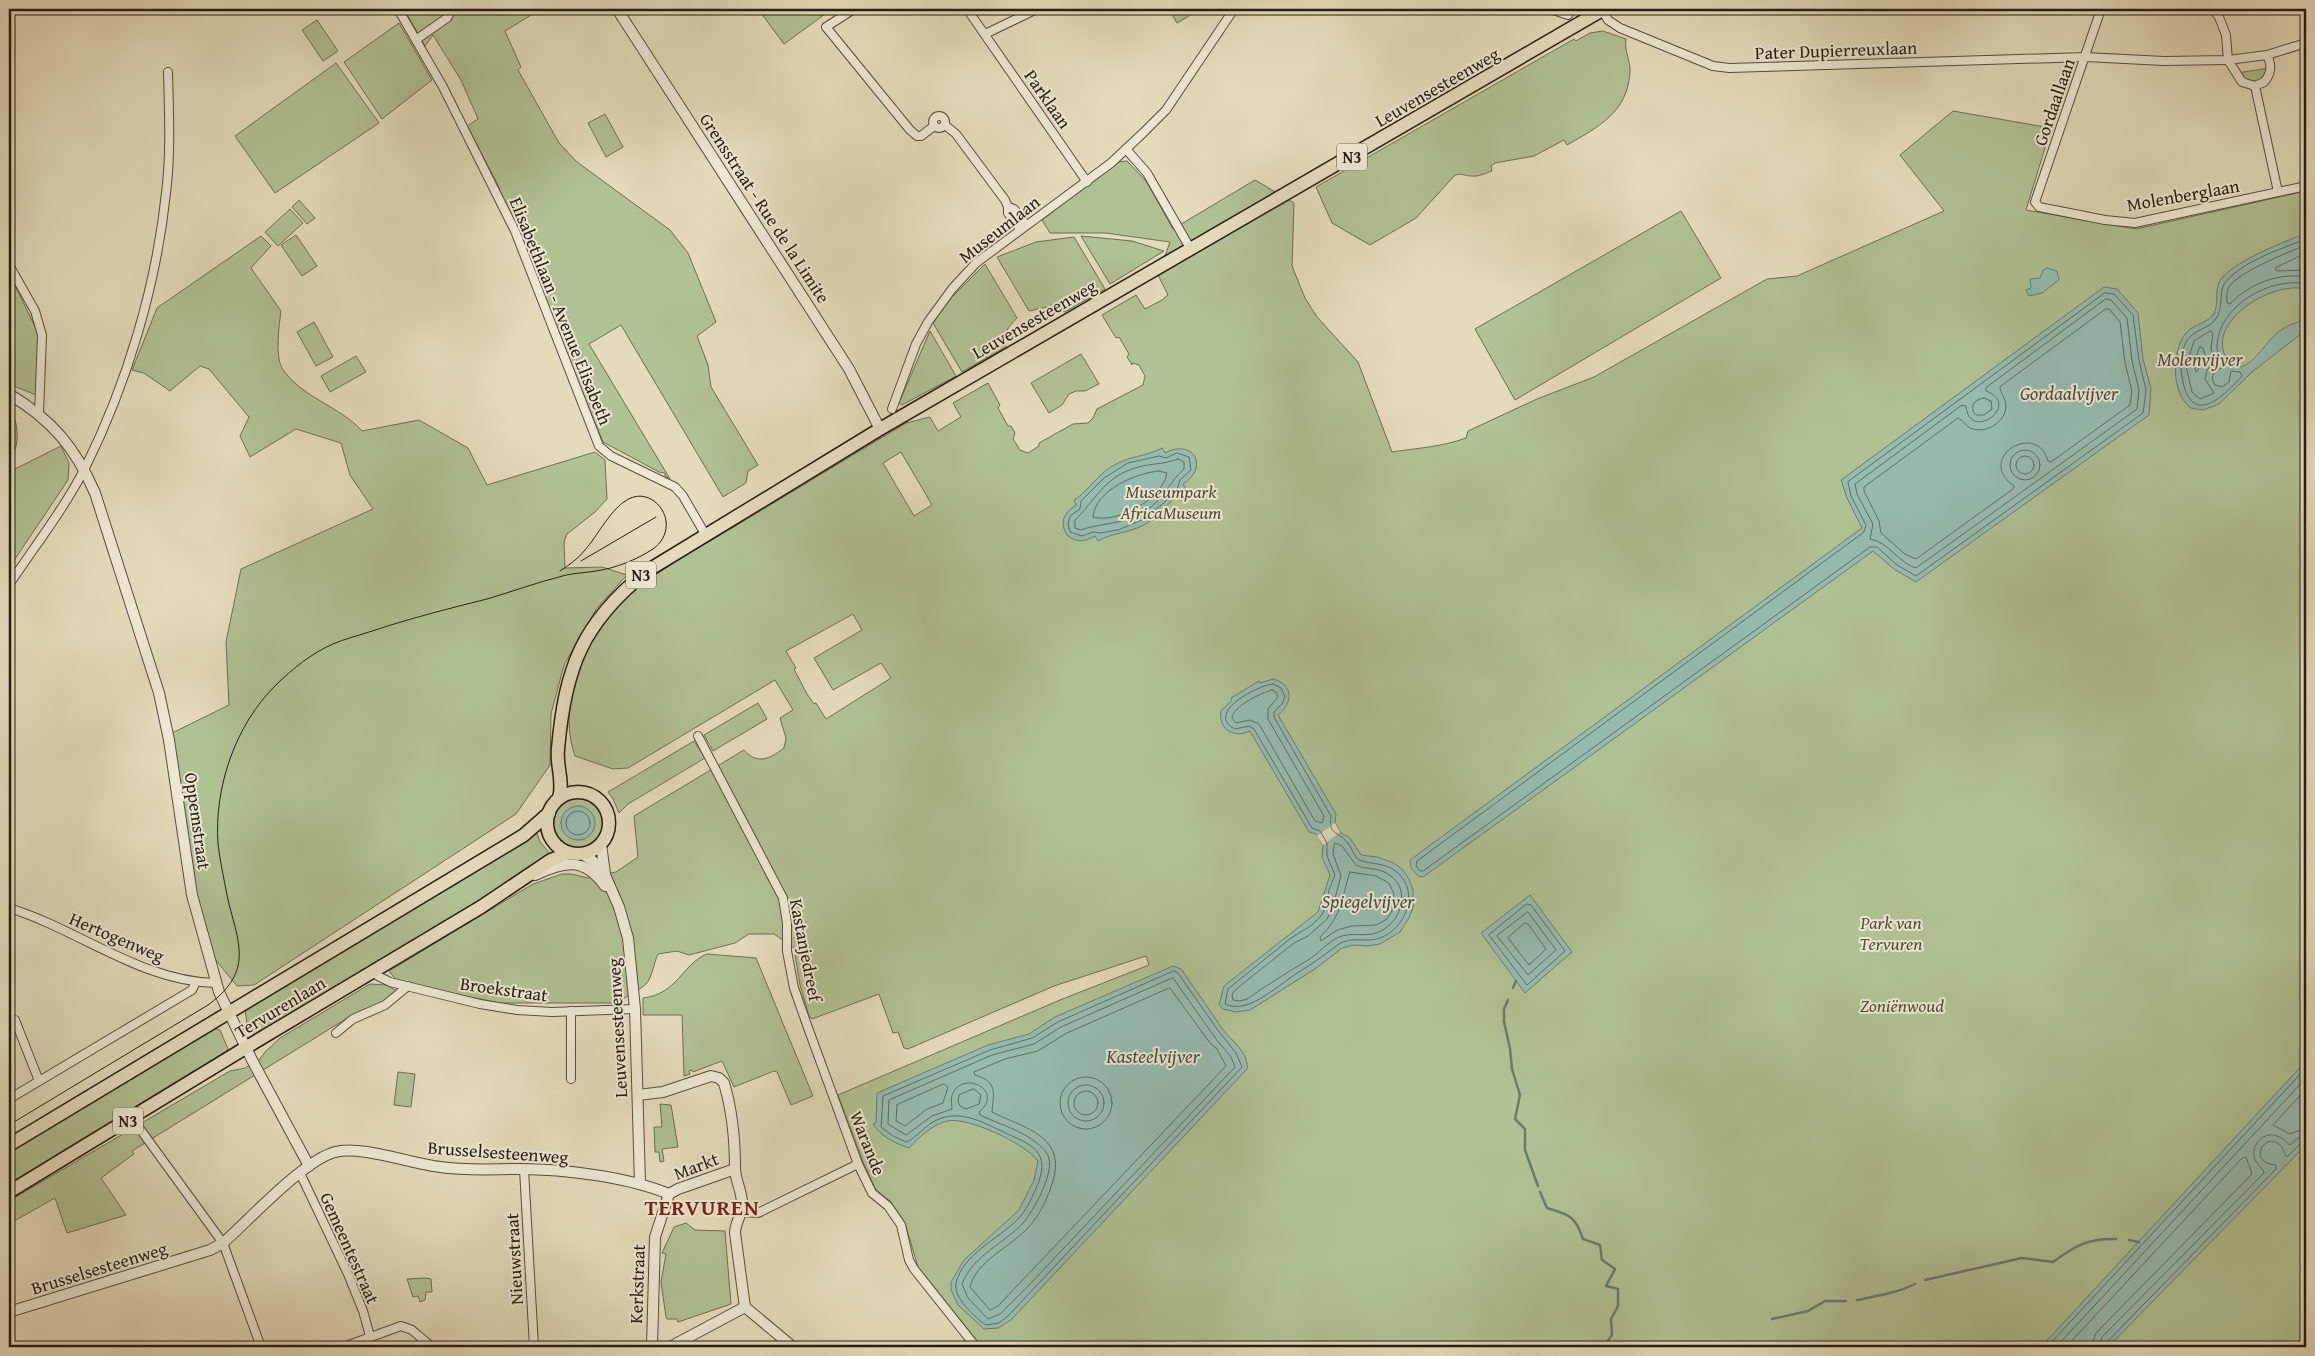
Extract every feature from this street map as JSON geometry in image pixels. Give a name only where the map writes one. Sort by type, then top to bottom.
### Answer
[{"type":"main road","name":"Leuvensesteenweg","points":[[559,798],[561,785],[557,755],[562,703],[573,665],[590,630],[622,591],[647,571],[880,428],[1603,10]]},
{"type":"main road","name":"Leuvensesteenweg","points":[[560,729],[567,773],[574,786],[581,792]]},
{"type":"main road","name":"N3","points":[[500,848],[532,820],[545,805],[552,793],[557,755]]},
{"type":"main road","name":"N3","points":[[581,792],[600,801],[608,814],[609,829],[601,844]]},
{"type":"main road","points":[[559,798],[581,792]]},
{"type":"main road","name":"Tervurenlaan","points":[[9,1145],[532,829],[549,813],[559,798]]},
{"type":"main road","points":[[549,813],[547,821],[550,837],[562,850],[576,854]]},
{"type":"main road","name":"Tervurenlaan","points":[[9,1192],[521,882],[551,860],[589,853],[601,844]]},
{"type":"street","name":"Elisabethlaan - Avenue Elisabeth","points":[[398,9],[444,87],[515,231],[599,446],[608,454],[675,487],[683,496],[705,534]]},
{"type":"street","points":[[417,40],[446,18],[452,9]]},
{"type":"street","name":"Grensstraat - Rue de la Limite","points":[[617,9],[849,369],[880,428]]},
{"type":"street","points":[[854,9],[826,27],[910,130],[917,136],[921,136],[934,126],[934,119],[940,116],[945,120],[945,125],[956,134],[1008,207],[1008,213],[1023,227]]},
{"type":"street","name":"Parklaan","points":[[967,9],[1087,182]]},
{"type":"street","points":[[985,34],[1037,9]]},
{"type":"street","name":"Museumlaan","points":[[892,409],[916,344],[940,303],[976,263],[1087,182],[1126,150],[1166,110],[1234,9]]},
{"type":"street","points":[[1550,9],[1568,15]]},
{"type":"street","name":"Gordaallaan","points":[[2036,205],[2035,202],[2101,9]]},
{"type":"street","points":[[2213,9],[2226,35],[2228,60],[2242,82],[2255,86],[2268,78],[2271,63],[2267,55]]},
{"type":"street","name":"Pater Dupierreuxlaan","points":[[1603,10],[1608,20],[1620,28],[1712,66],[1729,68],[2086,57],[2164,61],[2228,60],[2267,55],[2306,42]]},
{"type":"street","points":[[9,585],[84,469],[124,372],[151,283],[167,185],[169,152],[168,72]]},
{"type":"street","points":[[2255,86],[2278,192]]},
{"type":"street","points":[[1126,150],[1147,173],[1190,248]]},
{"type":"street","name":"Molenberglaan","points":[[2036,205],[2105,220],[2135,223],[2306,186]]},
{"type":"street","points":[[9,265],[35,311],[42,335],[39,414]]},
{"type":"street","name":"Oppemstraat","points":[[9,394],[53,426],[70,447],[84,469],[116,556],[159,693],[172,756],[192,895],[216,983],[227,1012],[309,1166]]},
{"type":"street","name":"Kastanjedreef","points":[[698,736],[783,898],[787,924],[787,951],[794,988],[832,1095]]},
{"type":"street","name":"Leuvensesteenweg","points":[[601,844],[605,875],[625,924],[628,938],[635,1009],[640,1184]]},
{"type":"street","name":"Leuvensesteenweg","points":[[576,854],[593,861],[605,875]]},
{"type":"street","name":"N3","points":[[521,882],[557,866],[574,864],[592,871],[612,891]]},
{"type":"street","name":"Hertogenweg","points":[[9,908],[149,968],[196,982],[216,983]]},
{"type":"street","name":"Broekstraat","points":[[374,971],[382,979],[498,1007],[535,1011],[635,1009]]},
{"type":"street","points":[[9,1099],[192,990],[196,982]]},
{"type":"street","points":[[336,1034],[353,1019],[391,1001],[408,986]]},
{"type":"street","points":[[571,1011],[571,1079]]},
{"type":"street","points":[[15,1020],[39,1081]]},
{"type":"street","points":[[638,1095],[663,1092],[708,1077],[717,1077],[725,1086],[736,1155],[735,1169],[742,1196],[741,1212],[736,1223],[735,1233],[744,1307],[793,1347]]},
{"type":"street","name":"Warande","points":[[832,1095],[858,1164],[872,1193],[888,1206],[901,1225],[909,1260],[914,1269],[976,1347]]},
{"type":"street","points":[[132,1118],[223,1243],[262,1347]]},
{"type":"street","name":"Brusselsesteenweg","points":[[9,1312],[180,1260],[223,1243],[309,1166],[330,1154],[346,1150],[443,1168],[524,1169],[572,1173],[640,1184],[669,1194]]},
{"type":"street","points":[[741,1212],[758,1213],[858,1164]]},
{"type":"street","name":"Nieuwstraat","points":[[524,1169],[534,1347]]},
{"type":"street","name":"Markt","points":[[669,1194],[735,1169]]},
{"type":"street","name":"Gemeentestraat","points":[[300,1173],[348,1274],[363,1310],[370,1336]]},
{"type":"street","name":"Kerkstraat","points":[[652,1347],[654,1237],[669,1194]]},
{"type":"street","points":[[670,1347],[744,1307]]},
{"type":"street","points":[[342,1347],[370,1336],[405,1327],[412,1330],[432,1347]]},
{"type":"green space","points":[[404,9],[541,9],[505,31],[521,67],[518,70],[559,143],[577,162],[670,230],[688,253],[716,322],[697,336],[708,365],[711,387],[758,465],[748,471],[746,483],[723,497],[621,325],[589,344],[670,479],[665,476],[665,473],[659,472],[603,442],[497,183],[467,126],[478,119],[461,80],[433,35],[425,46]]},
{"type":"green space","points":[[758,9],[832,9],[784,44]]},
{"type":"green space","points":[[1169,9],[1201,9],[1177,23]]},
{"type":"green space","points":[[317,20],[338,51],[323,61],[302,30]]},
{"type":"green space","points":[[399,23],[432,80],[382,119],[344,62]]},
{"type":"green space","points":[[1603,31],[1626,39],[1630,73],[1628,87],[1623,99],[1617,109],[1600,125],[1567,145],[1564,140],[1534,156],[1495,163],[1491,166],[1492,171],[1485,174],[1474,176],[1455,175],[1416,218],[1370,245],[1332,223],[1316,187],[1574,39],[1576,41],[1590,33]]},
{"type":"green space","points":[[336,63],[379,123],[275,193],[235,136]]},
{"type":"green space","points":[[2269,68],[2265,77],[2258,82],[2246,80],[2237,73]]},
{"type":"green space","name":"Park van Tervuren","points":[[1953,111],[2051,128],[2026,210],[2136,229],[2306,191],[2306,1347],[982,1347],[918,1267],[905,1223],[891,1202],[876,1190],[863,1162],[838,1095],[1060,1000],[1149,965],[1146,956],[1054,986],[908,1049],[904,1048],[898,1032],[893,1033],[879,994],[812,1019],[809,1016],[800,985],[794,948],[774,934],[749,934],[735,943],[689,955],[677,951],[658,954],[646,984],[614,1003],[499,1003],[397,981],[389,971],[533,884],[562,874],[588,878],[616,872],[638,857],[634,816],[744,750],[754,758],[764,759],[784,748],[786,738],[780,718],[793,710],[775,680],[628,768],[613,769],[575,756],[569,720],[570,702],[579,664],[596,631],[607,617],[652,577],[906,423],[930,417],[938,431],[961,417],[953,403],[988,383],[1000,405],[998,408],[1008,426],[1011,426],[1015,433],[1013,439],[1020,450],[1028,453],[1039,446],[1039,443],[1073,424],[1088,423],[1093,418],[1097,409],[1143,385],[1145,376],[1139,365],[1132,363],[1132,365],[1127,357],[1129,354],[1119,337],[1116,338],[1102,315],[1136,295],[1145,309],[1168,295],[1158,275],[1170,242],[1106,233],[1050,233],[1042,220],[1117,162],[1127,161],[1146,181],[1173,229],[1255,180],[1294,203],[1292,266],[1305,298],[1317,317],[1358,362],[1392,452],[1439,445],[1466,438],[1468,431],[1537,399],[1594,377],[1767,279],[1797,276],[1944,211],[1900,155]],"holes":[[[901,452],[932,505],[914,516],[883,463]],[[853,614],[862,630],[814,658],[833,690],[881,663],[891,678],[826,719],[816,703],[814,704],[807,694],[794,669],[796,668],[786,651]]]},
{"type":"green space","points":[[605,114],[623,147],[606,157],[588,123]]},
{"type":"green space","points":[[299,200],[315,218],[307,224],[292,207]]},
{"type":"green space","points":[[290,209],[303,223],[278,246],[265,232]]},
{"type":"green space","points":[[1681,211],[1721,278],[1515,400],[1475,329]]},
{"type":"green space","points":[[296,235],[317,266],[302,276],[281,245]]},
{"type":"green space","points":[[261,236],[271,246],[251,268],[281,311],[278,340],[280,363],[282,368],[299,387],[343,415],[362,431],[419,420],[468,448],[487,485],[595,452],[605,460],[607,499],[595,512],[567,534],[564,542],[565,568],[602,567],[627,575],[597,608],[564,665],[551,714],[550,765],[516,814],[254,985],[237,986],[214,958],[199,915],[168,735],[229,705],[226,642],[241,569],[373,509],[350,475],[341,443],[296,429],[250,457],[240,436],[249,417],[209,369],[200,366],[170,391],[144,373],[132,370],[157,308]]},
{"type":"green space","points":[[1081,236],[1132,241],[1164,251],[1110,284]]},
{"type":"green space","points":[[1074,237],[1105,289],[1065,312],[1047,307],[1029,311],[997,257],[1036,242]]},
{"type":"green space","points":[[985,264],[1017,318],[1007,331],[1005,338],[1006,347],[962,372],[933,323],[949,300]]},
{"type":"green space","points":[[9,273],[39,335],[36,395],[9,384]]},
{"type":"green space","points":[[314,322],[333,357],[316,366],[297,332]]},
{"type":"green space","points":[[930,331],[956,376],[902,405],[899,403]]},
{"type":"green space","points":[[1081,354],[1099,384],[1085,391],[1076,391],[1069,394],[1062,405],[1049,413],[1031,383]]},
{"type":"green space","points":[[356,356],[366,372],[330,392],[321,376]]},
{"type":"green space","points":[[9,406],[17,427],[17,441],[9,462]]},
{"type":"green space","points":[[61,446],[69,463],[68,480],[9,568],[9,472]]},
{"type":"green space","points":[[758,703],[767,719],[713,751],[704,735]]},
{"type":"green space","points":[[694,741],[705,758],[628,804],[619,813],[608,792]]},
{"type":"green space","points":[[578,798],[590,802],[598,808],[602,817],[601,835],[596,843],[587,848],[576,849],[566,846],[558,841],[554,833],[554,815],[559,807],[567,801]],"holes":[[[590,812],[594,819],[590,834],[582,840],[564,832],[561,823],[564,815]]]},
{"type":"green space","points":[[536,831],[540,842],[552,856],[258,1035],[254,1035],[247,1023],[245,1010]]},
{"type":"green space","points":[[707,954],[756,958],[813,1096],[791,1105],[777,1072],[774,1071],[734,1087],[722,1061],[693,1072],[692,1070],[689,1071],[690,1074],[684,1076],[682,1015],[643,1015],[643,998],[664,991],[691,965]]},
{"type":"green space","points":[[370,984],[386,985],[397,991],[382,1002],[349,1017],[132,1151],[134,1154],[101,1178],[126,1215],[67,1233],[55,1198],[9,1224],[9,1201],[230,1071],[245,1068],[259,1060],[280,1038]]},
{"type":"green space","points":[[214,1028],[220,1030],[228,1049],[223,1054],[224,1056],[9,1186],[9,1150]]},
{"type":"green space","points":[[398,1072],[415,1074],[411,1107],[394,1105]]},
{"type":"green space","points":[[660,1104],[671,1105],[678,1147],[662,1149],[664,1161],[660,1162],[659,1152],[655,1152],[654,1127],[662,1127]]},
{"type":"green space","points":[[686,1223],[695,1230],[725,1231],[731,1304],[678,1322],[677,1319],[667,1319],[666,1317],[661,1282],[666,1254],[662,1253],[674,1227]]},
{"type":"green space","points":[[407,1279],[431,1279],[432,1292],[426,1292],[425,1300],[420,1302],[418,1296],[413,1297]]},
{"type":"water","name":"Molenvijver","points":[[2306,233],[2306,289],[2291,288],[2274,292],[2242,309],[2231,321],[2224,335],[2223,349],[2230,363],[2241,367],[2251,361],[2278,332],[2285,328],[2306,318],[2306,330],[2252,372],[2219,404],[2203,410],[2191,408],[2184,401],[2177,383],[2175,372],[2178,350],[2186,333],[2211,317],[2214,313],[2219,282],[2228,272],[2246,260]]},
{"type":"water","points":[[2047,268],[2057,271],[2059,280],[2042,293],[2029,296],[2026,290],[2031,288],[2030,279],[2040,278],[2043,270]]},
{"type":"water","name":"Gordaalvijver","points":[[2104,287],[2117,289],[2138,313],[2143,359],[2151,389],[2149,415],[1916,582],[1894,569],[1873,551],[1423,877],[1418,876],[1411,868],[1410,860],[1862,528],[1847,498],[1841,480]]},
{"type":"water","points":[[1162,448],[1165,453],[1175,449],[1183,449],[1190,452],[1195,456],[1197,463],[1196,470],[1183,484],[1186,489],[1176,496],[1159,514],[1143,526],[1098,541],[1095,536],[1080,541],[1067,535],[1063,522],[1068,511],[1076,505],[1074,500],[1084,493],[1101,475],[1117,463]]},
{"type":"water","name":"Spiegelvijver","points":[[1273,679],[1285,685],[1289,695],[1289,700],[1283,711],[1278,715],[1336,814],[1335,822],[1341,833],[1350,838],[1361,855],[1377,857],[1394,863],[1403,870],[1413,890],[1413,907],[1409,918],[1400,932],[1380,944],[1368,946],[1354,945],[1342,948],[1315,969],[1250,1010],[1236,1012],[1223,1009],[1219,1005],[1224,986],[1318,912],[1330,875],[1322,857],[1323,845],[1316,834],[1309,832],[1250,731],[1238,734],[1233,733],[1228,731],[1222,723],[1221,711],[1232,700],[1231,698],[1259,681],[1260,683]]},
{"type":"water","points":[[578,806],[590,811],[595,823],[590,835],[578,840],[566,835],[561,823],[566,811]]},
{"type":"water","points":[[1530,895],[1572,952],[1525,993],[1481,933]]},
{"type":"water","name":"Kasteelvijver","points":[[1173,966],[1181,969],[1221,1027],[1242,1052],[1247,1063],[1247,1069],[1011,1320],[998,1328],[984,1329],[958,1305],[951,1290],[951,1282],[964,1260],[1019,1210],[1034,1180],[1038,1161],[1022,1147],[996,1133],[968,1123],[956,1121],[947,1121],[936,1125],[909,1148],[899,1144],[884,1136],[873,1124],[876,1123],[877,1093],[988,1045],[1029,1034],[1055,1017]]},
{"type":"water","points":[[2306,1061],[2306,1145],[2108,1347],[2041,1347]]},
{"type":"pier","points":[[1335,823],[1340,832],[1323,845],[1317,836]]},
{"type":"waterway","points":[[1513,988],[1516,981]]},
{"type":"waterway","points":[[1508,1000],[1504,1009],[1504,1022],[1510,1048],[1512,1069],[1520,1095],[1515,1119],[1525,1129],[1525,1150],[1538,1186]]},
{"type":"waterway","points":[[1540,1192],[1547,1208],[1561,1212],[1574,1220],[1583,1239],[1600,1245],[1602,1260],[1615,1269],[1606,1286],[1618,1289],[1618,1306],[1611,1319],[1612,1335],[1607,1342],[1598,1347]]},
{"type":"waterway","points":[[1925,1280],[2022,1258],[2053,1262],[2082,1244],[2097,1240],[2116,1239]]},
{"type":"waterway","points":[[2129,1240],[2139,1242]]},
{"type":"waterway","points":[[1857,1300],[1894,1292],[1915,1284]]},
{"type":"waterway","points":[[1772,1319],[1808,1311],[1825,1301],[1846,1301]]},
{"type":"tram line","points":[[9,1125],[208,1005],[224,991],[232,980],[238,967],[239,952],[218,844],[220,801],[230,758],[239,738],[249,719],[276,685],[310,657],[342,641],[550,579],[603,570],[640,557],[653,549],[663,538],[666,519],[660,506],[643,496],[632,497],[614,511],[582,553],[560,571]]},
{"type":"tram line","points":[[581,561],[656,517]]},
{"type":"district","name":"TERVUREN","points":[[702,1207]]},
{"type":"park label","name":"Museumpark AfricaMuseum","points":[[1171,501]]},
{"type":"park label","name":"Zoniënwoud","points":[[1902,1005]]}]
